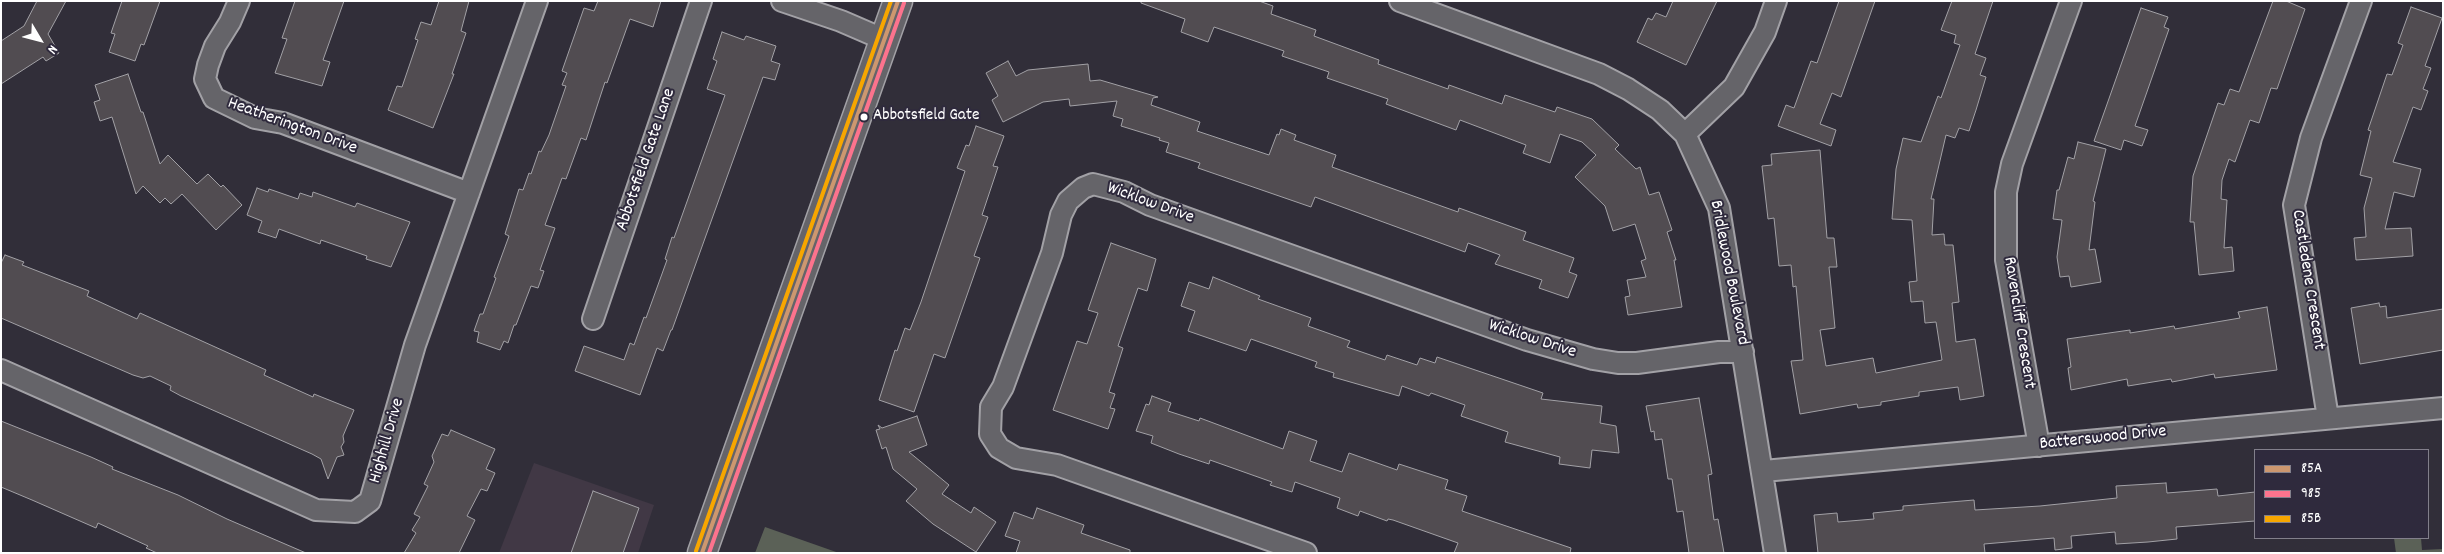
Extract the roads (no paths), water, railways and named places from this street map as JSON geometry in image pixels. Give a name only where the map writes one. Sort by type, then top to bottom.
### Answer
[{"type":"main road","points":[[702,553],[898,1]]},
{"type":"street","name":"Heatherington Drive","points":[[239,1],[230,22],[215,46],[208,65],[205,78],[214,98],[255,118],[284,123],[469,193]]},
{"type":"street","name":"Highhill Drive","points":[[1,370],[316,510],[355,512],[370,501],[415,345],[537,1]]},
{"type":"street","name":"Abbotsfield Gate Lane","points":[[593,319],[701,1]]},
{"type":"street","points":[[782,1],[885,40]]},
{"type":"street","name":"Bridlewood Boulevard","points":[[1400,1],[1599,74],[1628,89],[1660,110],[1685,134],[1706,174],[1720,208],[1764,472],[1775,553]]},
{"type":"street","points":[[1685,134],[1734,87],[1766,32],[1776,1]]},
{"type":"street","name":"Ravencliff Crescent","points":[[2039,446],[2006,260],[2006,192],[2012,164],[2070,1]]},
{"type":"street","name":"Castledene Crescent","points":[[2328,418],[2294,205],[2311,138],[2361,1]]},
{"type":"street","name":"Wicklow Drive","points":[[1306,553],[1057,465],[1016,458],[999,448],[990,434],[991,407],[1003,387],[1052,253],[1061,215],[1068,201],[1083,188],[1093,184],[1124,192],[1159,208],[1518,337],[1593,359],[1618,363],[1637,363],[1718,352],[1743,352]]},
{"type":"street","name":"Batterswood Drive","points":[[1764,472],[2443,408]]},
{"type":"place","name":"Abbotsfield Gate","points":[[864,117]]}]
